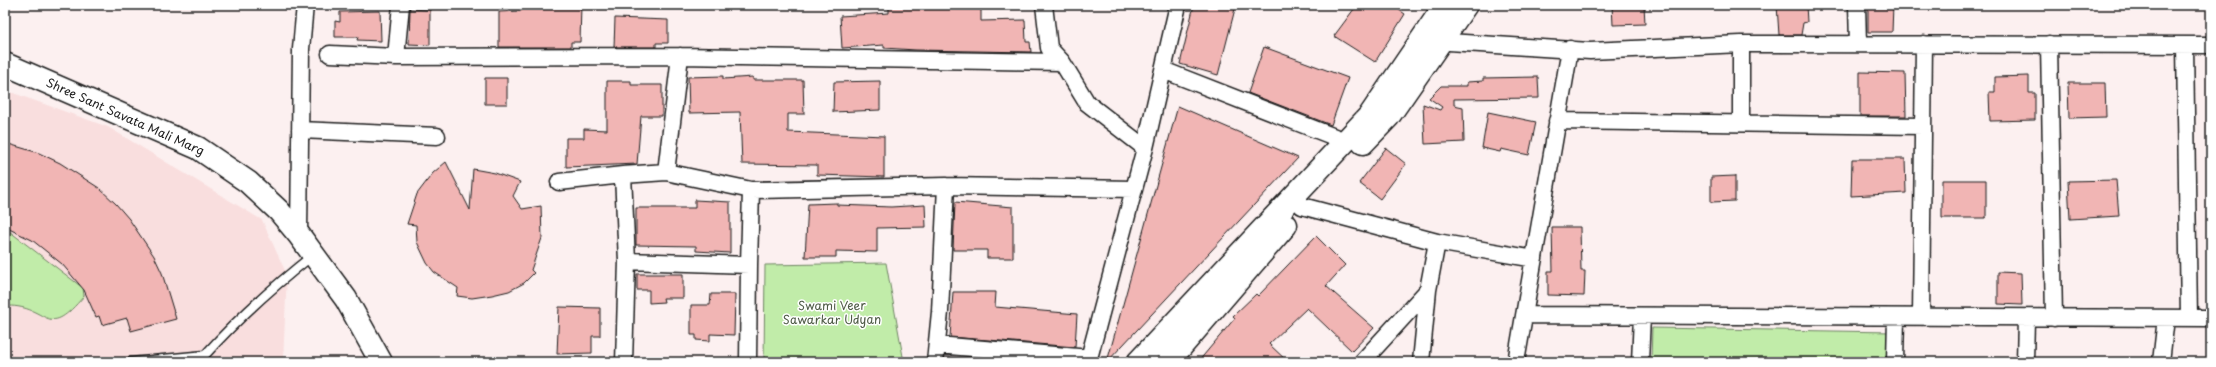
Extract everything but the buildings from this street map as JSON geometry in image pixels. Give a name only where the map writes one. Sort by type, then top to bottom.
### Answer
[{"type":"main road","points":[[1168,362],[1302,206],[1389,116],[1430,41],[1445,5]]},
{"type":"main road","points":[[1138,362],[1370,115],[1430,41],[1466,5]]},
{"type":"main road","name":"Shree Sant Savata Mali Marg","points":[[7,63],[198,148],[248,182],[279,211],[299,235],[346,299],[381,362]]},
{"type":"street","points":[[299,235],[301,49],[305,5]]},
{"type":"street","points":[[396,57],[402,5]]},
{"type":"street","points":[[1044,5],[1049,48],[1062,62],[1087,103],[1145,148]]},
{"type":"street","points":[[937,345],[1089,360],[1145,148],[1178,5]]},
{"type":"street","points":[[1857,5],[1858,44]]},
{"type":"street","points":[[1430,41],[1590,51],[1741,44],[2211,45]]},
{"type":"street","points":[[1741,44],[1741,123]]},
{"type":"street","points":[[1921,317],[1924,44]]},
{"type":"street","points":[[2049,44],[2054,318]]},
{"type":"street","points":[[2185,45],[2189,318]]},
{"type":"street","points":[[1516,362],[1570,49]]},
{"type":"street","points":[[330,54],[396,57],[680,56],[1062,62]]},
{"type":"street","points":[[666,172],[680,56]]},
{"type":"street","points":[[1163,70],[1346,141]]},
{"type":"street","points":[[1557,121],[1923,126]]},
{"type":"street","points":[[300,130],[437,136]]},
{"type":"street","points":[[559,182],[666,172],[751,190],[946,186],[1134,189]]},
{"type":"street","points":[[624,175],[627,261],[624,362]]},
{"type":"street","points":[[935,362],[946,186]]},
{"type":"street","points":[[748,362],[751,190]]},
{"type":"street","points":[[1302,206],[1436,242],[1534,259]]},
{"type":"street","points":[[1422,362],[1428,290],[1436,242]]},
{"type":"street","points":[[627,261],[749,264]]},
{"type":"street","points":[[1362,362],[1428,290]]},
{"type":"street","points":[[1524,316],[2211,318]]},
{"type":"street","points":[[1640,362],[1642,316]]},
{"type":"street","points":[[1894,362],[1896,317]]},
{"type":"street","points":[[2025,362],[2026,318]]},
{"type":"street","points":[[2161,362],[2166,318]]},
{"type":"lane","points":[[131,362],[205,355],[231,326],[267,292],[313,254]]},
{"type":"shaded area","points":[[5,90],[108,127],[262,220],[287,275],[283,362],[5,362]]},
{"type":"green space","points":[[5,228],[83,288],[84,296],[62,317],[48,319],[24,308],[11,306],[5,310]]},
{"type":"green space","name":"Swami Veer Sawarkar Udyan","points":[[886,263],[904,362],[764,362],[765,265]]},
{"type":"green space","points":[[1652,328],[1892,332],[1889,362],[1651,362]]}]
